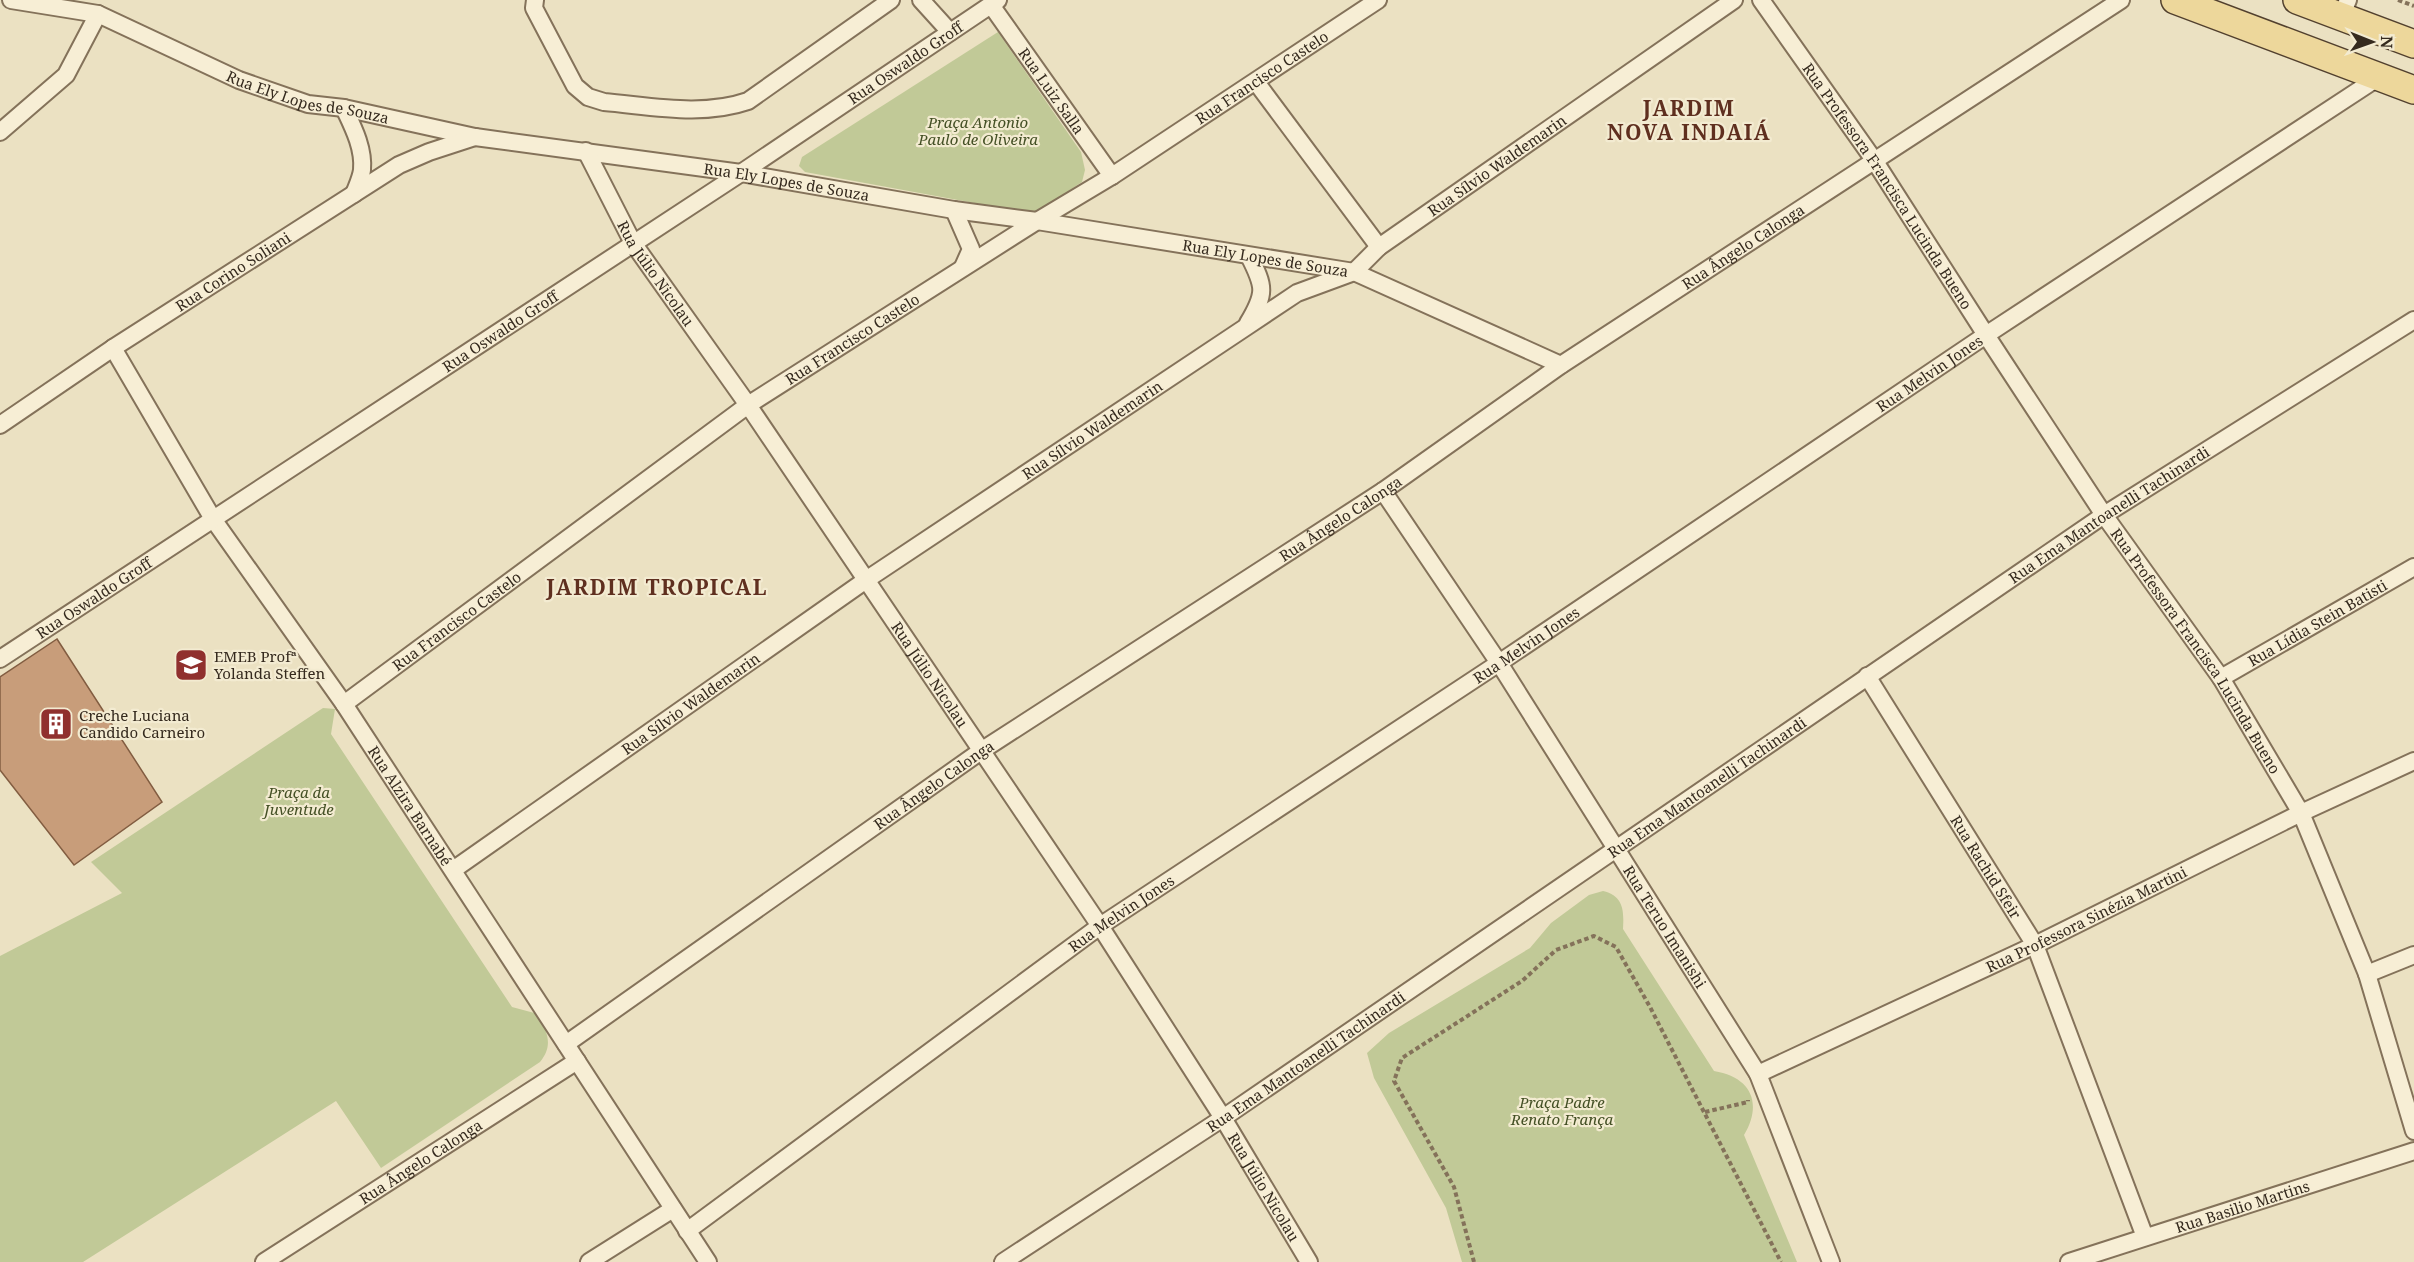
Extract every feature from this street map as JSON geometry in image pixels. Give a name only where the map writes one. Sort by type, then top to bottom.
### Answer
[{"type":"main road","points":[[2175,0],[2414,90]]},
{"type":"main road","points":[[2297,0],[2345,9],[2414,44]]},
{"type":"street","name":"Rua Ely Lopes de Souza","points":[[11,0],[98,14],[239,80],[308,104],[344,108],[476,137],[741,173],[954,210],[1037,220],[1354,272],[1561,365]]},
{"type":"street","points":[[535,0],[534,8],[575,86],[588,97],[604,102],[707,110],[728,108],[748,101],[891,0]]},
{"type":"street","points":[[921,0],[950,32]]},
{"type":"street","name":"Rua Francisco Castelo","points":[[344,704],[748,405],[1037,220],[1112,176],[1378,0]]},
{"type":"street","name":"Rua Sílvio Waldemarin","points":[[453,870],[866,580],[1297,293],[1354,272],[1379,247],[1734,0]]},
{"type":"street","name":"Rua Professora Francisca Lucinda Bueno","points":[[1761,0],[1874,160],[2104,515],[2221,678],[2301,813],[2367,974],[2414,1131]]},
{"type":"street","name":"Rua Ângelo Calonga","points":[[566,1044],[981,751],[1383,490],[1561,365],[2121,0]]},
{"type":"street","name":"Rua Oswaldo Groff","points":[[0,659],[741,173],[994,2]]},
{"type":"street","name":"Rua Luiz Salla","points":[[994,2],[1112,176]]},
{"type":"street","points":[[2,124],[66,75],[98,14]]},
{"type":"street","name":"Rua Melvin Jones","points":[[687,1231],[1100,926],[1499,663],[1986,335],[2379,77]]},
{"type":"street","points":[[1256,82],[1379,247]]},
{"type":"street","points":[[344,108],[355,130],[360,150],[362,170],[354,194]]},
{"type":"street","name":"Rua Corino Soliani","points":[[0,425],[113,348],[399,165],[429,152],[476,137]]},
{"type":"street","name":"Rua Júlio Nicolau","points":[[586,151],[633,243],[748,405],[1100,926],[1223,1118],[1309,1262]]},
{"type":"street","points":[[954,210],[970,249],[963,267]]},
{"type":"street","points":[[1246,327],[1262,300],[1260,279],[1249,256]]},
{"type":"street","name":"Rua Ema Mantoanelli Tachinardi","points":[[1003,1262],[1223,1118],[2104,515],[2414,320]]},
{"type":"street","name":"Rua Alzira Barnabé","points":[[113,348],[213,519],[344,704],[708,1262]]},
{"type":"street","name":"Rua Teruo Imanishi","points":[[1383,490],[1499,663],[1758,1074],[1831,1262]]},
{"type":"street","name":"Rua Lídia Stein Batisti","points":[[2221,678],[2414,567]]},
{"type":"street","name":"Rua Rachid Sfeir","points":[[1867,676],[2035,945],[2145,1237]]},
{"type":"street","name":"Rua Professora Sinézia Martini","points":[[1758,1074],[2035,945],[2301,813],[2414,761]]},
{"type":"street","points":[[2367,974],[2414,955]]},
{"type":"street","name":"Rua Ângelo Calonga","points":[[264,1262],[577,1061]]},
{"type":"street","name":"Rua Basilio Martins","points":[[2068,1262],[2414,1151]]},
{"type":"street","points":[[589,1262],[673,1209]]},
{"type":"path","points":[[2398,0],[2414,6]]},
{"type":"path","points":[[1474,1262],[1454,1187],[1394,1081],[1402,1058],[1522,981],[1556,950],[1594,936],[1616,947],[1650,1007],[1781,1262]]},
{"type":"path","points":[[1704,1112],[1748,1102],[1758,1074]]},
{"type":"green space","name":"Praça Antonio Paulo de Oliveira","points":[[998,32],[1081,152],[1085,170],[1082,182],[1034,214],[805,172],[799,166],[802,157]]},
{"type":"green space","name":"Praça da Juventude","points":[[323,708],[335,709],[331,734],[512,1007],[538,1014],[548,1038],[544,1056],[540,1062],[381,1168],[336,1101],[83,1262],[0,1262],[0,956],[122,893],[91,862]]},
{"type":"green space","name":"Praça Padre Renato França","points":[[1603,891],[1619,900],[1623,910],[1623,929],[1714,1071],[1737,1079],[1750,1093],[1753,1112],[1744,1135],[1797,1262],[1462,1262],[1446,1208],[1374,1078],[1367,1053],[1389,1033],[1530,948],[1551,923],[1589,895]]},
{"type":"building","name":"Creche Luciana Candido Carneiro","points":[[57,639],[162,802],[74,865],[0,770],[0,677]]},
{"type":"place","name":"EMEB Profª Yolanda Steffen","points":[[191,665]]},
{"type":"place","name":"Creche Luciana Candido Carneiro","points":[[56,724]]},
{"type":"district","name":"JARDIM NOVA INDAIÁ","points":[[1689,120]]},
{"type":"district","name":"JARDIM TROPICAL","points":[[657,587]]}]
